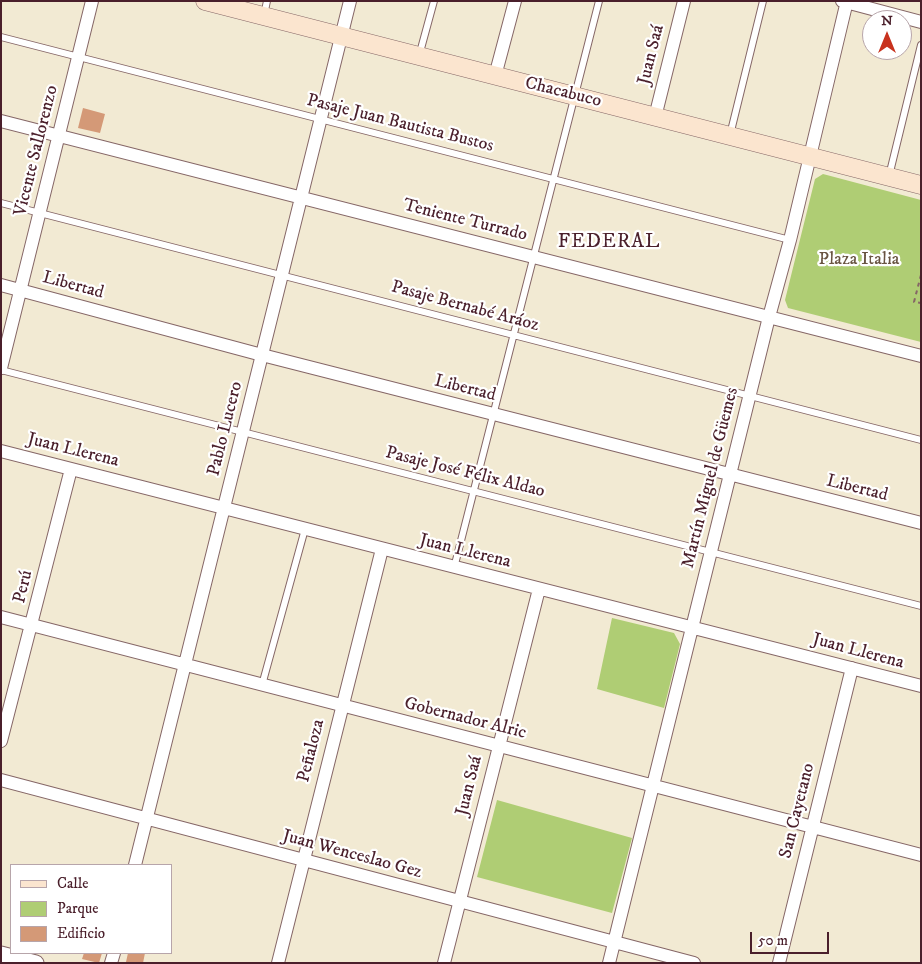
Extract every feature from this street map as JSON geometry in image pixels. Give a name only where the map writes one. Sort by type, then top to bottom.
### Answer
[{"type":"main road","name":"Chacabuco","points":[[205,1],[265,9],[341,36],[921,185]]},
{"type":"street","name":"Vicente Sallorenzo","points":[[1,369],[92,1]]},
{"type":"street","name":"Pablo Lucero","points":[[135,864],[350,1]]},
{"type":"street","points":[[495,76],[515,1]]},
{"type":"street","name":"Juan Saá","points":[[655,117],[684,1]]},
{"type":"street","points":[[845,2],[921,22]]},
{"type":"street","name":"Martín Miguel de Güemes","points":[[609,963],[769,317],[790,240],[845,2]]},
{"type":"street","name":"Teniente Turrado","points":[[1,121],[921,356]]},
{"type":"street","name":"Libertad","points":[[1,285],[262,355],[921,523]]},
{"type":"street","name":"Juan Llerena","points":[[1,451],[539,590],[921,686]]},
{"type":"street","name":"Perú","points":[[1,741],[33,625],[71,469]]},
{"type":"street","name":"Peñaloza","points":[[278,963],[302,860],[382,549]]},
{"type":"street","name":"Juan Saá","points":[[444,963],[539,590]]},
{"type":"street","name":"Gobernador Alric","points":[[1,617],[921,855]]},
{"type":"street","name":"San Cayetano","points":[[780,963],[852,668]]},
{"type":"street","name":"Juan Wenceslao Gez","points":[[1,780],[694,963]]},
{"type":"street","points":[[1,954],[36,963]]},
{"type":"lane","points":[[419,56],[434,1]]},
{"type":"lane","points":[[454,568],[495,415],[599,1]]},
{"type":"lane","points":[[730,136],[763,1]]},
{"type":"lane","name":"Pasaje Juan Bautista Bustos","points":[[1,37],[790,240]]},
{"type":"lane","points":[[889,177],[921,45]]},
{"type":"lane","name":"Pasaje Bernabé Aráoz","points":[[1,203],[282,274],[749,398],[921,440]]},
{"type":"lane","name":"Pasaje José Félix Aldao","points":[[1,369],[921,606]]},
{"type":"lane","points":[[262,685],[305,529]]},
{"type":"path","points":[[921,275],[914,302],[921,304]]},
{"type":"green space","name":"Plaza Italia","points":[[823,174],[921,200],[921,342],[788,308],[785,300],[815,179]]},
{"type":"green space","points":[[612,618],[674,633],[680,644],[664,708],[597,689]]},
{"type":"green space","points":[[497,800],[632,838],[612,913],[477,877]]},
{"type":"building","points":[[83,108],[105,114],[100,133],[78,128]]},
{"type":"building","points":[[84,954],[102,954],[99,963],[82,959]]},
{"type":"building","points":[[128,954],[145,954],[143,963],[126,962]]},
{"type":"district","name":"FEDERAL","points":[[609,243]]}]
